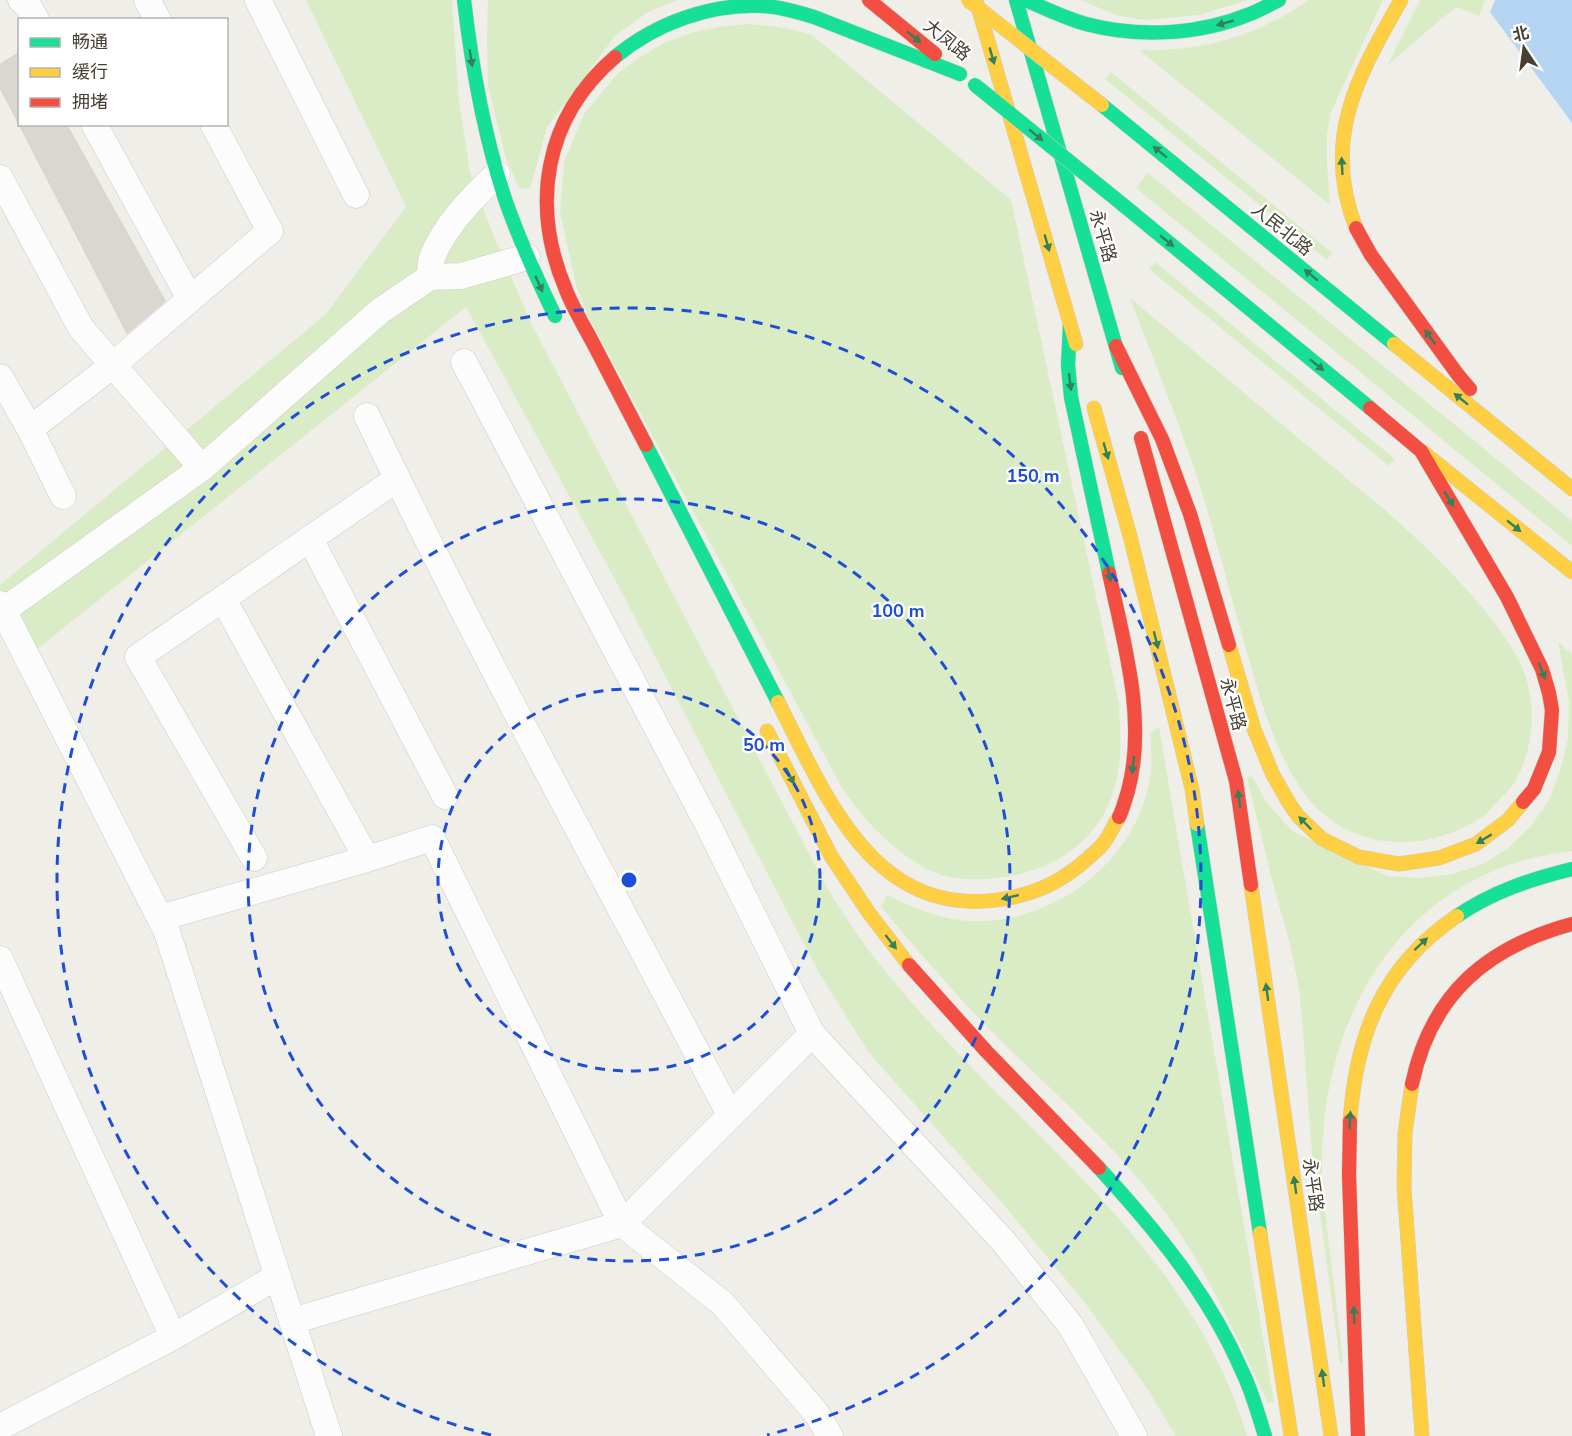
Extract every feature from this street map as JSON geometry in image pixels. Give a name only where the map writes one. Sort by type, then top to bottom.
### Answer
[{"type":"main road","points":[[465,0],[477,92],[497,174],[508,210],[527,257],[561,328]]},
{"type":"main road","name":"大凤路","points":[[869,0],[1122,204],[1419,449]]},
{"type":"main road","name":"人民北路","points":[[968,0],[1102,105],[1572,489]]},
{"type":"main road","points":[[976,0],[1083,368]]},
{"type":"main road","name":"永平路","points":[[1016,0],[1116,346],[1236,782],[1331,1436]]},
{"type":"main road","points":[[1026,0],[1045,10],[1083,23],[1132,32],[1161,33],[1192,30],[1224,23],[1279,0]]},
{"type":"main road","points":[[1401,0],[1362,72],[1349,108],[1342,151],[1342,173],[1347,201],[1367,248],[1458,375],[1520,447]]},
{"type":"main road","points":[[960,74],[825,21],[796,12],[762,6],[744,6],[707,10],[688,15],[647,33],[627,47],[608,62],[579,94],[569,111],[555,145],[550,162],[547,196],[552,247],[566,291],[829,801],[851,836],[884,869],[918,890],[947,898],[962,901],[996,900],[1033,892],[1064,878],[1089,860],[1108,838],[1121,814],[1130,786],[1135,742],[1133,695],[1125,646],[1071,397],[1068,365],[1070,324]]},
{"type":"main road","points":[[1116,346],[1162,439],[1191,514],[1251,718],[1264,758],[1275,781],[1305,824],[1322,839],[1362,858],[1383,862],[1405,863],[1447,856],[1487,838],[1504,825],[1533,793],[1543,774],[1553,731],[1552,708],[1547,683],[1523,629],[1485,559],[1419,449]]},
{"type":"main road","points":[[1089,391],[1130,536],[1192,789],[1291,1436]]},
{"type":"main road","points":[[1419,449],[1572,572]]},
{"type":"main road","points":[[763,723],[831,854],[886,935],[924,983],[973,1038],[1105,1174],[1156,1233],[1186,1274],[1214,1316],[1237,1360],[1265,1436]]},
{"type":"main road","points":[[1358,1436],[1349,1138],[1354,1081],[1368,1024],[1384,989],[1395,973],[1422,942],[1447,922],[1477,903],[1517,884],[1572,869]]},
{"type":"main road","points":[[1422,1436],[1403,1161],[1408,1112],[1417,1068],[1428,1037],[1443,1008],[1476,970],[1502,951],[1541,933],[1572,924]]},
{"type":"street","points":[[21,0],[29,7],[35,18]]},
{"type":"street","points":[[147,0],[157,18]]},
{"type":"street","points":[[258,0],[356,195]]},
{"type":"street","points":[[95,126],[190,299]]},
{"type":"street","points":[[30,429],[113,365],[270,231],[214,126]]},
{"type":"street","points":[[430,277],[432,260],[442,239],[469,202],[497,174]]},
{"type":"street","points":[[0,178],[81,328],[202,468]]},
{"type":"street","points":[[329,1436],[167,932],[1,609],[202,468],[380,311],[430,277],[461,276],[527,257]]},
{"type":"street","points":[[464,362],[706,821],[812,1034],[1011,1251],[1071,1326],[1134,1436]]},
{"type":"street","points":[[0,377],[30,429],[63,496]]},
{"type":"street","points":[[367,416],[500,680],[730,1115]]},
{"type":"street","points":[[254,858],[138,657],[397,479]]},
{"type":"street","points":[[310,539],[445,796]]},
{"type":"street","points":[[224,599],[367,859]]},
{"type":"street","points":[[160,918],[367,859],[432,838],[622,1224],[723,1304],[817,1414],[830,1436]]},
{"type":"street","points":[[0,959],[173,1337]]},
{"type":"street","points":[[292,1321],[622,1224],[812,1034]]},
{"type":"street","points":[[0,1427],[173,1337],[278,1276]]},
{"type":"green space","points":[[306,0],[452,0],[459,102],[470,172],[493,234],[532,325],[826,886],[870,952],[916,1008],[1065,1161],[1140,1243],[1173,1287],[1203,1333],[1228,1383],[1247,1436],[1176,1436],[1146,1387],[1086,1304],[1003,1204],[869,1053],[818,971],[618,585],[466,307],[21,662],[0,628],[0,585],[326,314],[406,207]]},
{"type":"green space","points":[[488,0],[677,0],[648,12],[615,36],[547,127],[530,189],[519,188],[505,156],[488,85]]},
{"type":"green space","points":[[1080,0],[1248,0],[1199,15],[1146,20],[1119,16]]},
{"type":"green space","points":[[1308,0],[1383,0],[1331,112],[1327,134],[1330,205],[1139,50],[1184,48],[1228,39],[1270,23]]},
{"type":"green space","points":[[1420,0],[1485,0],[1479,16],[1457,7],[1387,66]]},
{"type":"green space","points":[[748,24],[779,27],[811,34],[1011,200],[1119,704],[1119,769],[1114,790],[1105,811],[1094,829],[1079,844],[1062,857],[1044,866],[1002,877],[973,879],[936,873],[910,859],[888,841],[851,800],[842,788],[588,316],[576,285],[560,212],[564,162],[584,114],[618,73],[664,43],[690,33]]},
{"type":"green space","points":[[1111,72],[1332,253],[1327,260],[1105,79]]},
{"type":"green space","points":[[1148,173],[1572,521],[1572,546],[1136,188]]},
{"type":"green space","points":[[1155,262],[1395,459],[1389,466],[1149,269]]},
{"type":"green space","points":[[1130,298],[1385,510],[1463,585],[1508,643],[1520,663],[1530,693],[1532,724],[1530,740],[1526,756],[1513,785],[1482,817],[1436,838],[1412,842],[1388,841],[1364,837],[1342,827],[1322,813],[1304,793],[1285,761],[1270,728],[1198,480]]},
{"type":"green space","points":[[1558,642],[1572,654],[1572,851],[1512,864],[1461,887],[1417,920],[1382,961],[1355,1009],[1335,1061],[1325,1118],[1322,1177],[1343,1363],[1340,1362],[1312,1154],[1300,994],[1290,944],[1247,778],[1252,776],[1267,803],[1292,831],[1387,876],[1421,878],[1453,874],[1483,864],[1508,848],[1530,827],[1548,802],[1560,772],[1568,738],[1569,702]]},
{"type":"green space","points":[[1159,727],[1274,1402],[1268,1403],[1197,1260],[1149,1191],[1065,1102],[968,1007],[881,907],[887,895],[927,912],[969,921],[1001,919],[1033,911],[1062,898],[1089,880],[1112,857],[1131,831],[1144,801],[1151,769],[1150,733]]},
{"type":"water","points":[[1495,0],[1572,0],[1572,123],[1490,12]]},
{"type":"building","points":[[18,53],[18,122],[0,87],[0,65]]},
{"type":"building","points":[[20,126],[67,126],[165,301],[127,333]]},
{"type":"traffic: fast","points":[[464,0],[480,102],[498,177],[523,245],[555,316]]},
{"type":"traffic: fast","points":[[1016,0],[1122,368]]},
{"type":"traffic: fast","points":[[1026,0],[1086,24],[1148,33],[1190,30],[1230,21],[1279,0]]},
{"type":"traffic: fast","points":[[615,57],[648,34],[685,18],[724,8],[764,6],[814,17],[960,74]]},
{"type":"traffic: fast","points":[[975,85],[1122,204]]},
{"type":"traffic: fast","points":[[1102,105],[1394,344]]},
{"type":"traffic: fast","points":[[1122,204],[1370,408]]},
{"type":"traffic: fast","points":[[1070,324],[1068,365],[1071,397],[1109,573]]},
{"type":"traffic: fast","points":[[646,445],[778,702]]},
{"type":"traffic: fast","points":[[1197,824],[1260,1233]]},
{"type":"traffic: fast","points":[[1457,916],[1470,907],[1512,887],[1572,869]]},
{"type":"traffic: fast","points":[[1099,1168],[1160,1239],[1214,1315],[1246,1379],[1265,1436]]},
{"type":"traffic: slow","points":[[968,0],[1102,105]]},
{"type":"traffic: slow","points":[[976,0],[1076,344]]},
{"type":"traffic: slow","points":[[1356,228],[1346,196],[1342,166],[1349,109],[1371,55],[1401,0]]},
{"type":"traffic: slow","points":[[1394,344],[1572,489]]},
{"type":"traffic: slow","points":[[1094,408],[1130,536],[1192,789],[1197,824]]},
{"type":"traffic: slow","points":[[1423,452],[1572,572]]},
{"type":"traffic: slow","points":[[1229,645],[1254,729],[1273,775],[1298,816],[1322,839],[1359,857],[1399,864],[1439,858],[1476,844],[1508,820],[1523,802]]},
{"type":"traffic: slow","points":[[778,702],[816,777],[837,813],[862,846],[890,873],[923,892],[963,901],[1009,898],[1041,889],[1069,874],[1096,851],[1107,839],[1119,817]]},
{"type":"traffic: slow","points":[[767,731],[831,856],[869,913],[909,965]]},
{"type":"traffic: slow","points":[[1251,885],[1331,1436]]},
{"type":"traffic: slow","points":[[1350,1121],[1359,1059],[1378,1005],[1392,980],[1410,957],[1431,936],[1457,916]]},
{"type":"traffic: slow","points":[[1412,1084],[1405,1133],[1404,1187],[1422,1436]]},
{"type":"traffic: slow","points":[[1260,1233],[1291,1436]]},
{"type":"traffic: jam","points":[[869,0],[935,54]]},
{"type":"traffic: jam","points":[[615,57],[591,81],[572,107],[559,135],[550,164],[547,195],[548,226],[555,258],[569,297],[646,445]]},
{"type":"traffic: jam","points":[[1356,228],[1371,255],[1470,389]]},
{"type":"traffic: jam","points":[[1116,346],[1162,439],[1190,514],[1229,645]]},
{"type":"traffic: jam","points":[[1370,408],[1421,451],[1507,597],[1542,669],[1552,710],[1549,752],[1534,789],[1523,802]]},
{"type":"traffic: jam","points":[[1141,438],[1236,781],[1251,885]]},
{"type":"traffic: jam","points":[[1109,573],[1127,654],[1134,709],[1133,764],[1128,791],[1119,817]]},
{"type":"traffic: jam","points":[[1412,1084],[1421,1052],[1433,1024],[1467,979],[1489,961],[1514,946],[1572,924]]},
{"type":"traffic: jam","points":[[909,965],[986,1051],[1099,1168]]},
{"type":"traffic: jam","points":[[1350,1121],[1349,1175],[1358,1436]]}]
